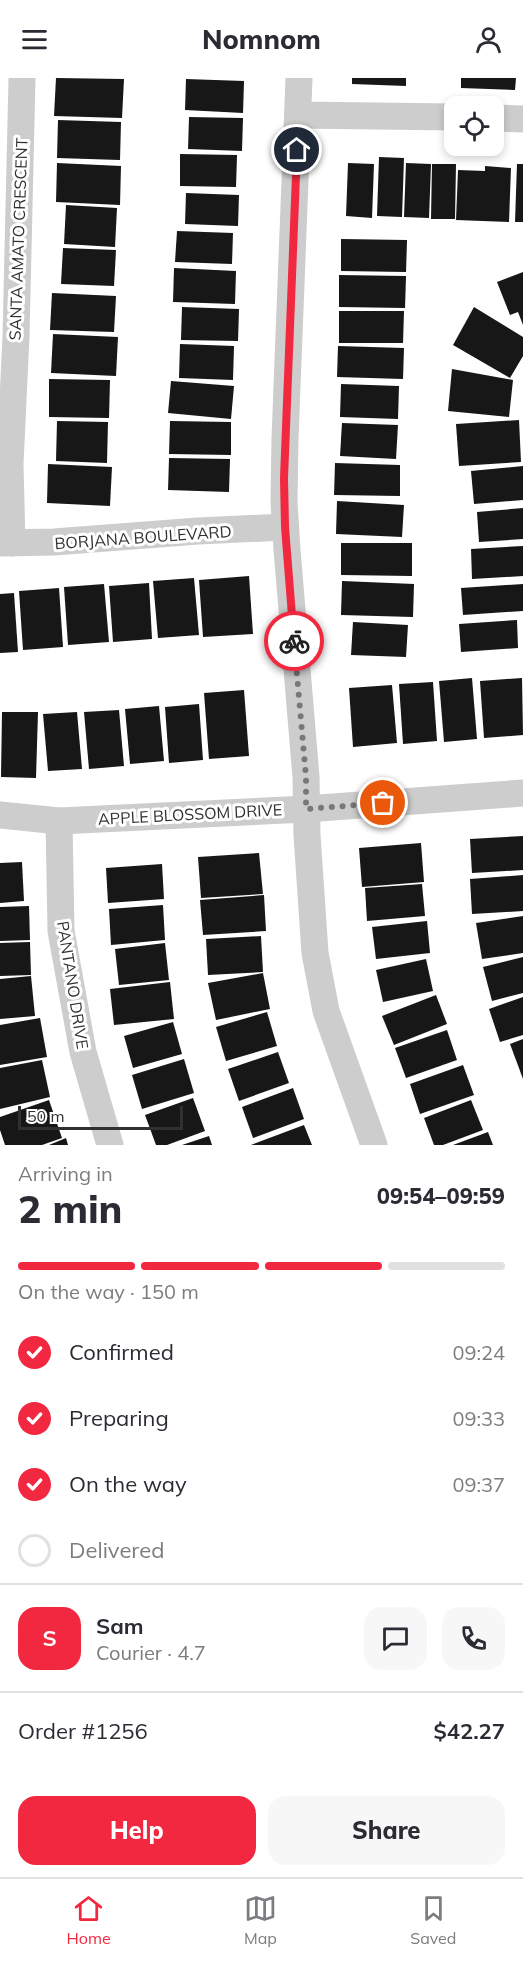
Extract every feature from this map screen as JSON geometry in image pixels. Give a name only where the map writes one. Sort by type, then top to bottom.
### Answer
[{"type":"street","name":"SANTA AMATO CRESCENT","points":[[6,543],[16,336],[22,78]]},
{"type":"street","points":[[299,78],[285,438],[285,527],[306,777],[315,953],[326,1011],[374,1145]]},
{"type":"street","points":[[298,115],[444,117]]},
{"type":"street","points":[[504,118],[523,119]]},
{"type":"street","name":"BORJANA BOULEVARD","points":[[6,543],[285,527]]},
{"type":"street","name":"APPLE BLOSSOM DRIVE","points":[[0,815],[59,821],[306,809],[523,793]]},
{"type":"street","name":"PANTANO DRIVE","points":[[59,821],[61,931],[83,1052],[110,1145]]},
{"type":"building","points":[[56,78],[124,79],[122,118],[54,116]]},
{"type":"building","points":[[352,78],[406,78],[406,86],[352,84]]},
{"type":"building","points":[[461,78],[516,78],[515,90],[461,88]]},
{"type":"building","points":[[186,79],[244,81],[243,113],[185,110]]},
{"type":"building","points":[[189,117],[243,118],[242,151],[188,149]]},
{"type":"building","points":[[58,120],[121,122],[120,160],[57,158]]},
{"type":"building","points":[[180,154],[237,155],[236,187],[180,186]]},
{"type":"building","points":[[379,157],[404,158],[402,217],[377,216]]},
{"type":"building","points":[[57,163],[121,166],[120,205],[56,202]]},
{"type":"building","points":[[348,163],[374,164],[372,218],[346,216]]},
{"type":"building","points":[[406,163],[431,164],[429,218],[404,217]]},
{"type":"building","points":[[432,164],[456,164],[455,219],[431,219]]},
{"type":"building","points":[[517,164],[523,164],[523,222],[515,222]]},
{"type":"building","points":[[485,166],[511,168],[509,222],[456,220],[458,170],[485,171]]},
{"type":"building","points":[[186,193],[239,195],[238,226],[185,224]]},
{"type":"building","points":[[66,205],[117,208],[115,247],[64,244]]},
{"type":"building","points":[[177,231],[233,233],[232,264],[175,262]]},
{"type":"building","points":[[341,239],[407,240],[406,272],[341,271]]},
{"type":"building","points":[[63,248],[116,250],[114,286],[61,284]]},
{"type":"building","points":[[174,268],[236,271],[235,304],[173,302]]},
{"type":"building","points":[[523,272],[523,325],[518,312],[510,315],[497,282]]},
{"type":"building","points":[[339,275],[406,276],[405,308],[339,307]]},
{"type":"building","points":[[52,293],[116,296],[114,332],[50,330]]},
{"type":"building","points":[[182,307],[239,309],[238,341],[181,340]]},
{"type":"building","points":[[474,307],[523,337],[523,356],[510,378],[453,345]]},
{"type":"building","points":[[339,311],[404,311],[403,343],[339,343]]},
{"type":"building","points":[[53,334],[118,337],[116,376],[51,373]]},
{"type":"building","points":[[180,344],[234,346],[233,380],[179,378]]},
{"type":"building","points":[[338,346],[404,348],[403,379],[337,377]]},
{"type":"building","points":[[452,369],[513,380],[509,417],[448,411]]},
{"type":"building","points":[[49,379],[110,380],[109,418],[49,417]]},
{"type":"building","points":[[171,381],[234,386],[231,419],[168,413]]},
{"type":"building","points":[[341,384],[399,386],[398,419],[340,417]]},
{"type":"building","points":[[519,420],[521,462],[459,466],[456,424]]},
{"type":"building","points":[[57,421],[108,422],[107,463],[56,461]]},
{"type":"building","points":[[170,421],[231,422],[231,455],[169,454]]},
{"type":"building","points":[[342,423],[398,425],[396,459],[340,456]]},
{"type":"building","points":[[169,458],[230,459],[229,492],[168,490]]},
{"type":"building","points":[[335,463],[400,465],[400,496],[334,495]]},
{"type":"building","points":[[48,464],[112,467],[110,506],[47,503]]},
{"type":"building","points":[[523,466],[523,500],[474,504],[471,471]]},
{"type":"building","points":[[337,501],[404,505],[402,537],[336,534]]},
{"type":"building","points":[[523,508],[523,539],[479,542],[477,512]]},
{"type":"building","points":[[341,543],[412,543],[412,576],[341,575]]},
{"type":"building","points":[[523,546],[523,576],[472,579],[471,549]]},
{"type":"building","points":[[249,576],[253,634],[203,637],[199,580]]},
{"type":"building","points":[[194,578],[199,635],[158,638],[153,581]]},
{"type":"building","points":[[342,581],[414,584],[413,617],[341,615]]},
{"type":"building","points":[[149,583],[152,639],[113,642],[109,586]]},
{"type":"building","points":[[104,584],[109,642],[68,645],[64,587]]},
{"type":"building","points":[[523,584],[523,611],[463,615],[461,588]]},
{"type":"building","points":[[59,588],[63,647],[23,650],[19,591]]},
{"type":"building","points":[[14,593],[18,652],[0,653],[0,594]]},
{"type":"building","points":[[517,620],[518,648],[461,652],[459,624]]},
{"type":"building","points":[[353,622],[408,625],[406,657],[351,655]]},
{"type":"building","points":[[472,678],[477,739],[444,742],[439,681]]},
{"type":"building","points":[[522,678],[523,735],[484,738],[480,681]]},
{"type":"building","points":[[433,682],[437,741],[403,744],[399,684]]},
{"type":"building","points":[[392,685],[397,743],[353,747],[349,688]]},
{"type":"building","points":[[244,690],[249,756],[209,759],[204,693]]},
{"type":"building","points":[[199,704],[203,760],[169,763],[165,707]]},
{"type":"building","points":[[159,706],[164,761],[130,764],[125,709]]},
{"type":"building","points":[[119,710],[124,766],[89,769],[84,712]]},
{"type":"building","points":[[2,712],[38,712],[36,778],[1,777]]},
{"type":"building","points":[[77,712],[82,769],[48,771],[43,714]]},
{"type":"building","points":[[523,836],[523,870],[472,873],[470,839]]},
{"type":"building","points":[[421,843],[424,882],[362,887],[359,848]]},
{"type":"building","points":[[259,853],[263,894],[201,898],[198,857]]},
{"type":"building","points":[[22,862],[24,901],[0,903],[0,863]]},
{"type":"building","points":[[162,864],[164,899],[108,903],[106,868]]},
{"type":"building","points":[[523,875],[523,911],[472,914],[470,879]]},
{"type":"building","points":[[422,884],[425,916],[367,921],[365,888]]},
{"type":"building","points":[[264,895],[266,931],[203,935],[200,900]]},
{"type":"building","points":[[163,905],[165,940],[111,945],[109,909]]},
{"type":"building","points":[[29,906],[30,940],[0,941],[0,907]]},
{"type":"building","points":[[523,916],[523,953],[482,959],[476,923]]},
{"type":"building","points":[[427,921],[430,953],[376,959],[372,927]]},
{"type":"building","points":[[261,936],[263,972],[208,975],[206,939]]},
{"type":"building","points":[[30,942],[31,975],[0,976],[0,943]]},
{"type":"building","points":[[165,943],[169,980],[119,985],[115,949]]},
{"type":"building","points":[[523,957],[523,993],[492,1001],[483,967]]},
{"type":"building","points":[[426,959],[433,991],[383,1002],[376,970]]},
{"type":"building","points":[[263,973],[270,1009],[216,1020],[208,983]]},
{"type":"building","points":[[31,976],[35,1016],[0,1019],[0,979]]},
{"type":"building","points":[[170,982],[174,1019],[114,1025],[110,989]]},
{"type":"building","points":[[436,995],[447,1024],[394,1045],[382,1016]]},
{"type":"building","points":[[523,997],[523,1035],[500,1042],[489,1009]]},
{"type":"building","points":[[267,1012],[277,1046],[226,1061],[216,1027]]},
{"type":"building","points":[[40,1018],[47,1057],[0,1065],[0,1025]]},
{"type":"building","points":[[173,1022],[182,1054],[133,1068],[124,1036]]},
{"type":"building","points":[[447,1030],[457,1060],[406,1078],[395,1048]]},
{"type":"building","points":[[523,1039],[523,1079],[510,1044]]},
{"type":"building","points":[[278,1052],[289,1083],[239,1101],[228,1069]]},
{"type":"building","points":[[184,1059],[194,1093],[142,1109],[132,1075]]},
{"type":"building","points":[[42,1060],[50,1097],[0,1109],[0,1068]]},
{"type":"building","points":[[463,1065],[474,1095],[420,1114],[410,1084]]},
{"type":"building","points":[[293,1088],[304,1119],[253,1138],[242,1107]]},
{"type":"building","points":[[193,1098],[205,1131],[167,1145],[156,1145],[145,1115]]},
{"type":"building","points":[[49,1100],[62,1138],[42,1145],[5,1145],[0,1130],[0,1117]]},
{"type":"building","points":[[471,1100],[483,1130],[443,1145],[434,1145],[424,1118]]},
{"type":"building","points":[[304,1125],[312,1145],[251,1145]]},
{"type":"building","points":[[488,1132],[493,1145],[453,1145]]},
{"type":"building","points":[[209,1136],[212,1145],[182,1145]]},
{"type":"building","points":[[66,1138],[68,1145],[49,1145]]},
{"type":"way so far","points":[[294,641],[306,777],[306,809],[383,803]]},
{"type":"route","points":[[294,641],[285,527],[284,478],[297,150]]}]
